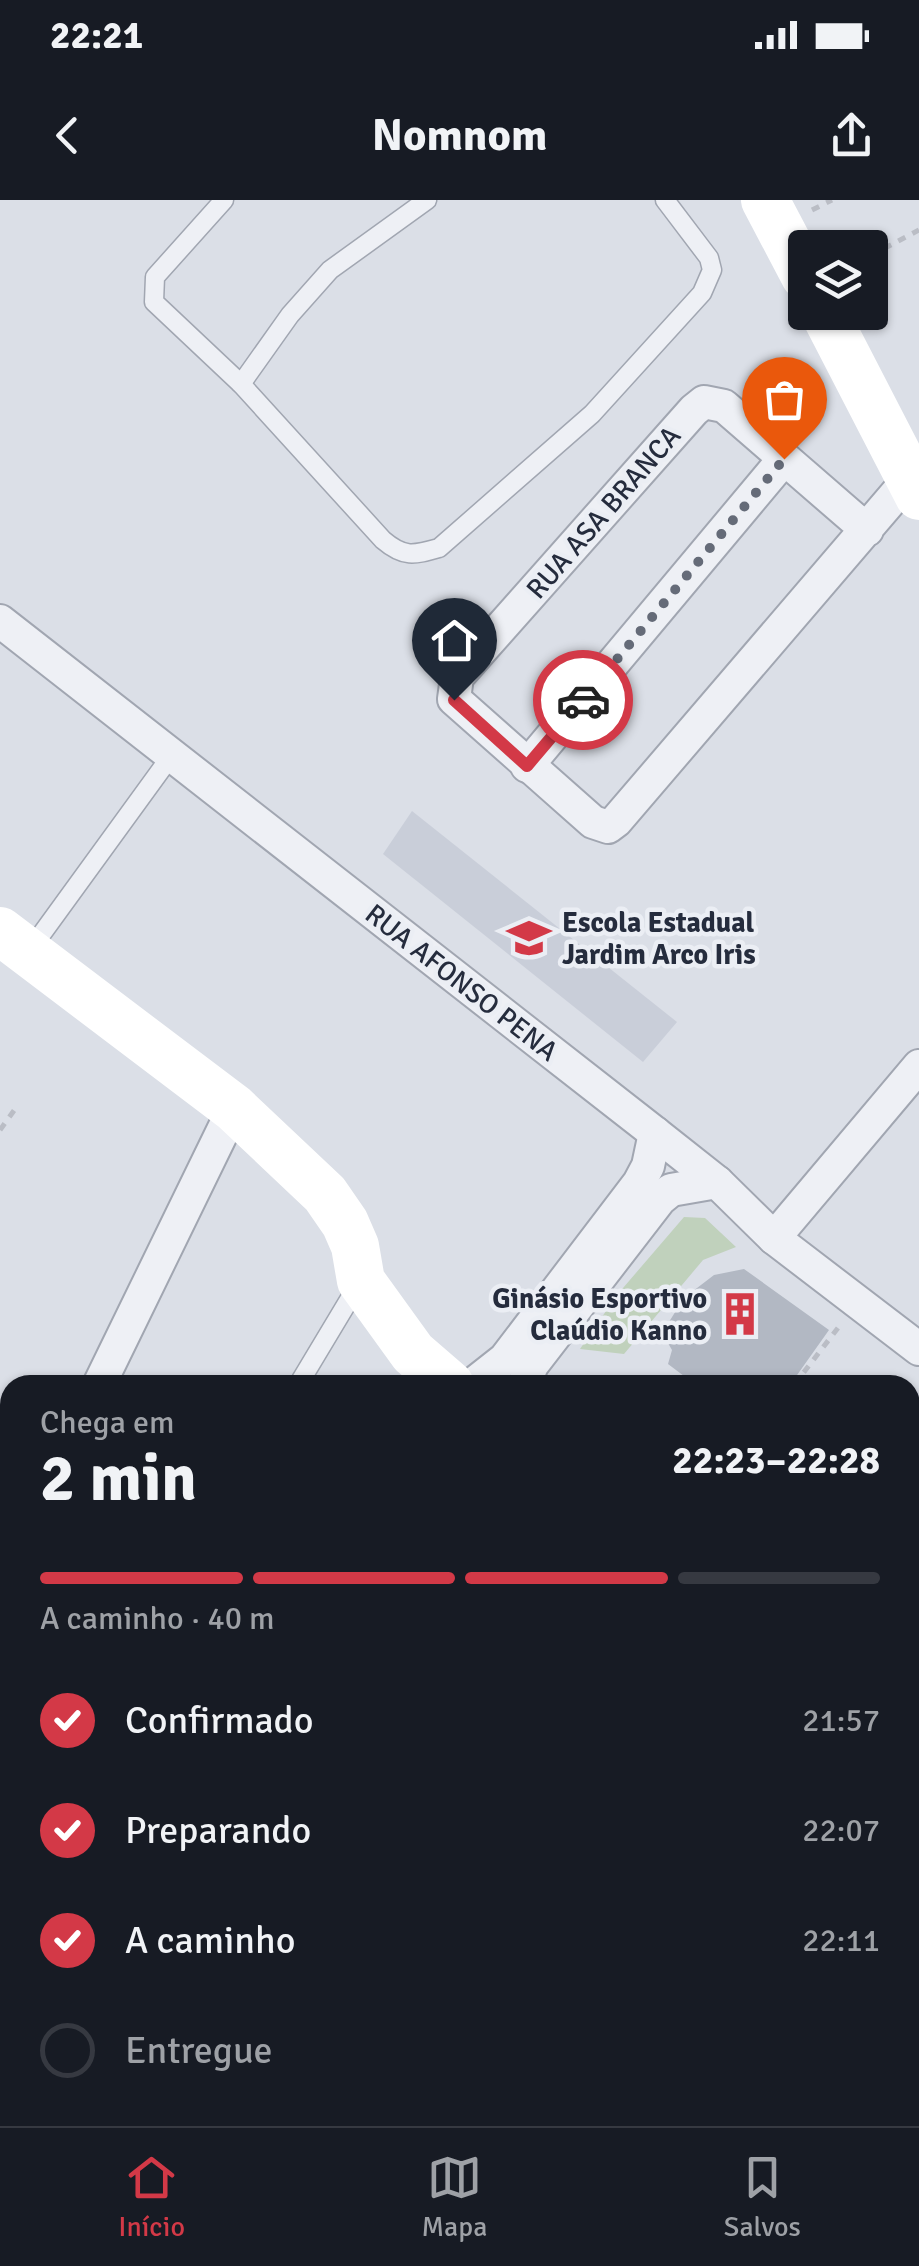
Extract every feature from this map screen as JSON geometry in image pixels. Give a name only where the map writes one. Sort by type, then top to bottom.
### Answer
[{"type":"street","points":[[765,200],[788,244]]},
{"type":"street","points":[[833,330],[914,487]]},
{"type":"street","name":"RUA ASA BRANCA","points":[[867,530],[724,406],[704,402],[457,677],[454,700],[593,822],[608,827],[867,530],[914,487]]},
{"type":"street","points":[[527,766],[784,459]]},
{"type":"street","name":"RUA AFONSO PENA","points":[[0,621],[655,1132],[717,1182],[774,1238],[919,1348]]},
{"type":"street","points":[[14,941],[234,1108],[325,1194],[350,1234],[361,1281],[413,1353],[438,1375]]},
{"type":"street","points":[[774,1238],[919,1066]]},
{"type":"street","points":[[104,1375],[234,1108]]},
{"type":"street","points":[[485,1375],[505,1359],[639,1183],[648,1166],[655,1132]]},
{"type":"street","points":[[528,1375],[660,1199],[671,1190],[717,1182]]},
{"type":"lane","points":[[224,200],[155,278],[154,302],[241,384],[397,551],[416,554],[439,548],[592,414],[702,293],[712,270],[708,258],[665,200]]},
{"type":"lane","points":[[241,384],[290,315],[330,270],[427,200]]},
{"type":"lane","points":[[14,941],[171,756]]},
{"type":"lane","points":[[304,1375],[361,1281]]},
{"type":"path","points":[[888,246],[919,230]]},
{"type":"path","points":[[0,1130],[18,1105]]},
{"type":"path","points":[[802,1375],[859,1302]]},
{"type":"shaded area","name":"Escola Estadual Jardim Arco Iris","points":[[412,811],[677,1022],[643,1062],[383,854]]},
{"type":"green space","points":[[684,1217],[705,1218],[736,1247],[703,1260],[624,1354],[580,1349],[617,1295]]},
{"type":"building","name":"Ginásio Esportivo Claúdio Kanno","points":[[744,1269],[829,1330],[797,1375],[683,1375],[668,1364],[672,1350],[662,1333],[684,1298],[714,1275]]},
{"type":"way so far","points":[[583,700],[784,459]]},
{"type":"place","name":"Escola Estadual Jardim Arco Iris","points":[[529,938]]},
{"type":"place","name":"Ginásio Esportivo Claúdio Kanno","points":[[740,1314]]},
{"type":"route","points":[[454,700],[527,766],[583,700]]}]
